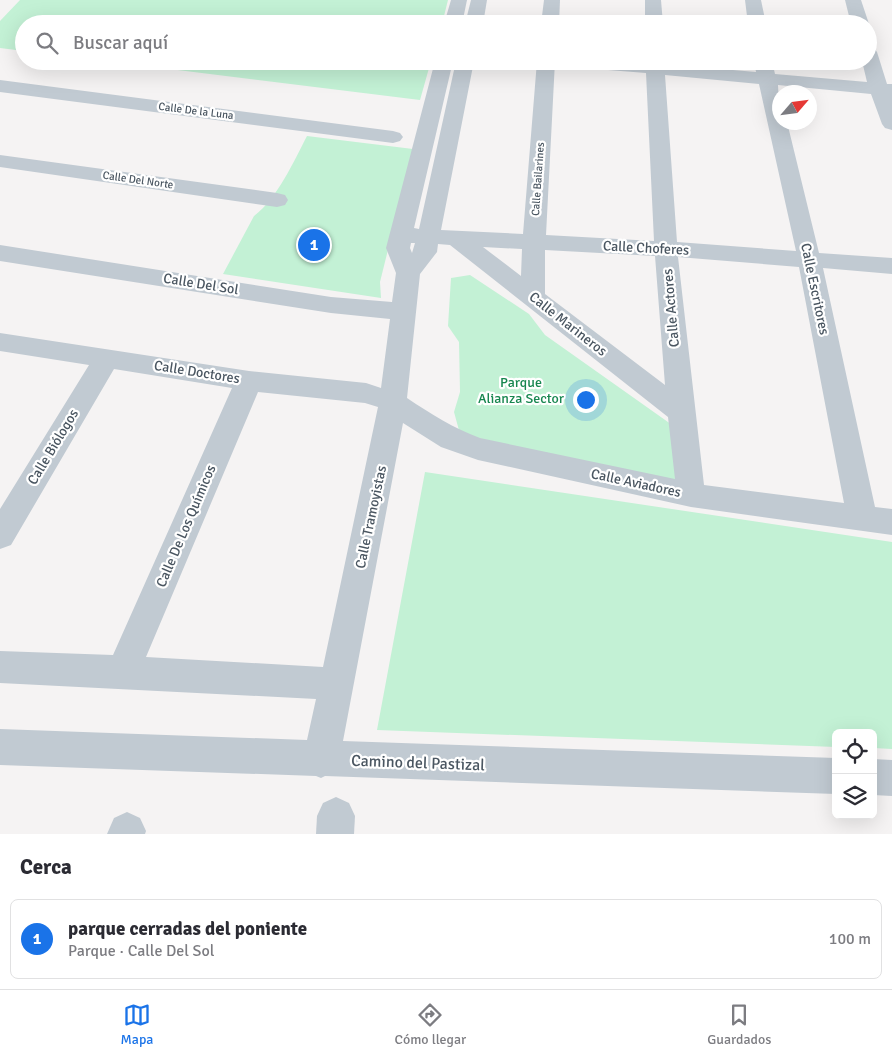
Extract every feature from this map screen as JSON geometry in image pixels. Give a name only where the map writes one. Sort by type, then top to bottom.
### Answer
[{"type":"street","points":[[455,15],[459,0]]},
{"type":"street","points":[[476,15],[479,0]]},
{"type":"street","points":[[551,15],[552,0]]},
{"type":"street","points":[[654,0],[654,15]]},
{"type":"street","points":[[753,0],[756,15]]},
{"type":"street","points":[[853,0],[857,15]]},
{"type":"street","name":"Calle Tramoyistas","points":[[321,760],[393,402],[408,273],[398,248],[400,235],[442,70]]},
{"type":"street","points":[[408,273],[425,252],[463,70]]},
{"type":"street","name":"Calle Bailarines","points":[[533,298],[534,242],[545,70]]},
{"type":"street","name":"Calle Actores","points":[[655,70],[666,249],[681,412],[691,495]]},
{"type":"street","points":[[765,70],[885,89]]},
{"type":"street","name":"Calle Escritores","points":[[765,70],[809,259],[862,518]]},
{"type":"street","points":[[876,70],[885,89],[892,124]]},
{"type":"street","name":"Calle De la Luna","points":[[0,86],[393,137]]},
{"type":"street","name":"Calle Del Norte","points":[[0,161],[277,200]]},
{"type":"street","name":"Calle Choferes","points":[[400,235],[666,249],[892,266]]},
{"type":"street","name":"Calle Marineros","points":[[454,237],[681,412]]},
{"type":"street","name":"Calle Del Sol","points":[[0,253],[331,304],[403,312]]},
{"type":"street","name":"Calle Doctores","points":[[0,342],[249,381],[366,393],[393,402]]},
{"type":"street","name":"Calle Biólogos","points":[[0,536],[107,358]]},
{"type":"street","name":"Calle De Los Químicos","points":[[123,672],[249,381]]},
{"type":"street","name":"Calle Aviadores","points":[[393,402],[438,432],[478,449],[691,495],[892,522]]},
{"type":"street","points":[[0,667],[336,684]]},
{"type":"street","name":"Camino del Pastizal","points":[[0,747],[321,760],[832,776]]},
{"type":"street","points":[[877,777],[892,778]]},
{"type":"green space","points":[[20,0],[448,0],[444,15],[15,15],[15,50],[0,48],[0,21]]},
{"type":"green space","points":[[178,70],[428,70],[420,100]]},
{"type":"green space","points":[[307,136],[413,149],[380,282],[381,298],[223,274],[254,216],[277,190],[291,168]]},
{"type":"green space","name":"Parque Alianza Sector","points":[[470,275],[529,314],[545,335],[675,427],[680,484],[460,434],[454,412],[460,392],[459,342],[448,326],[451,278]]},
{"type":"green space","points":[[425,472],[892,542],[892,749],[877,748],[877,729],[832,729],[832,747],[377,730]]},
{"type":"place","name":"parque cerradas del poniente","points":[[314,245]]}]
